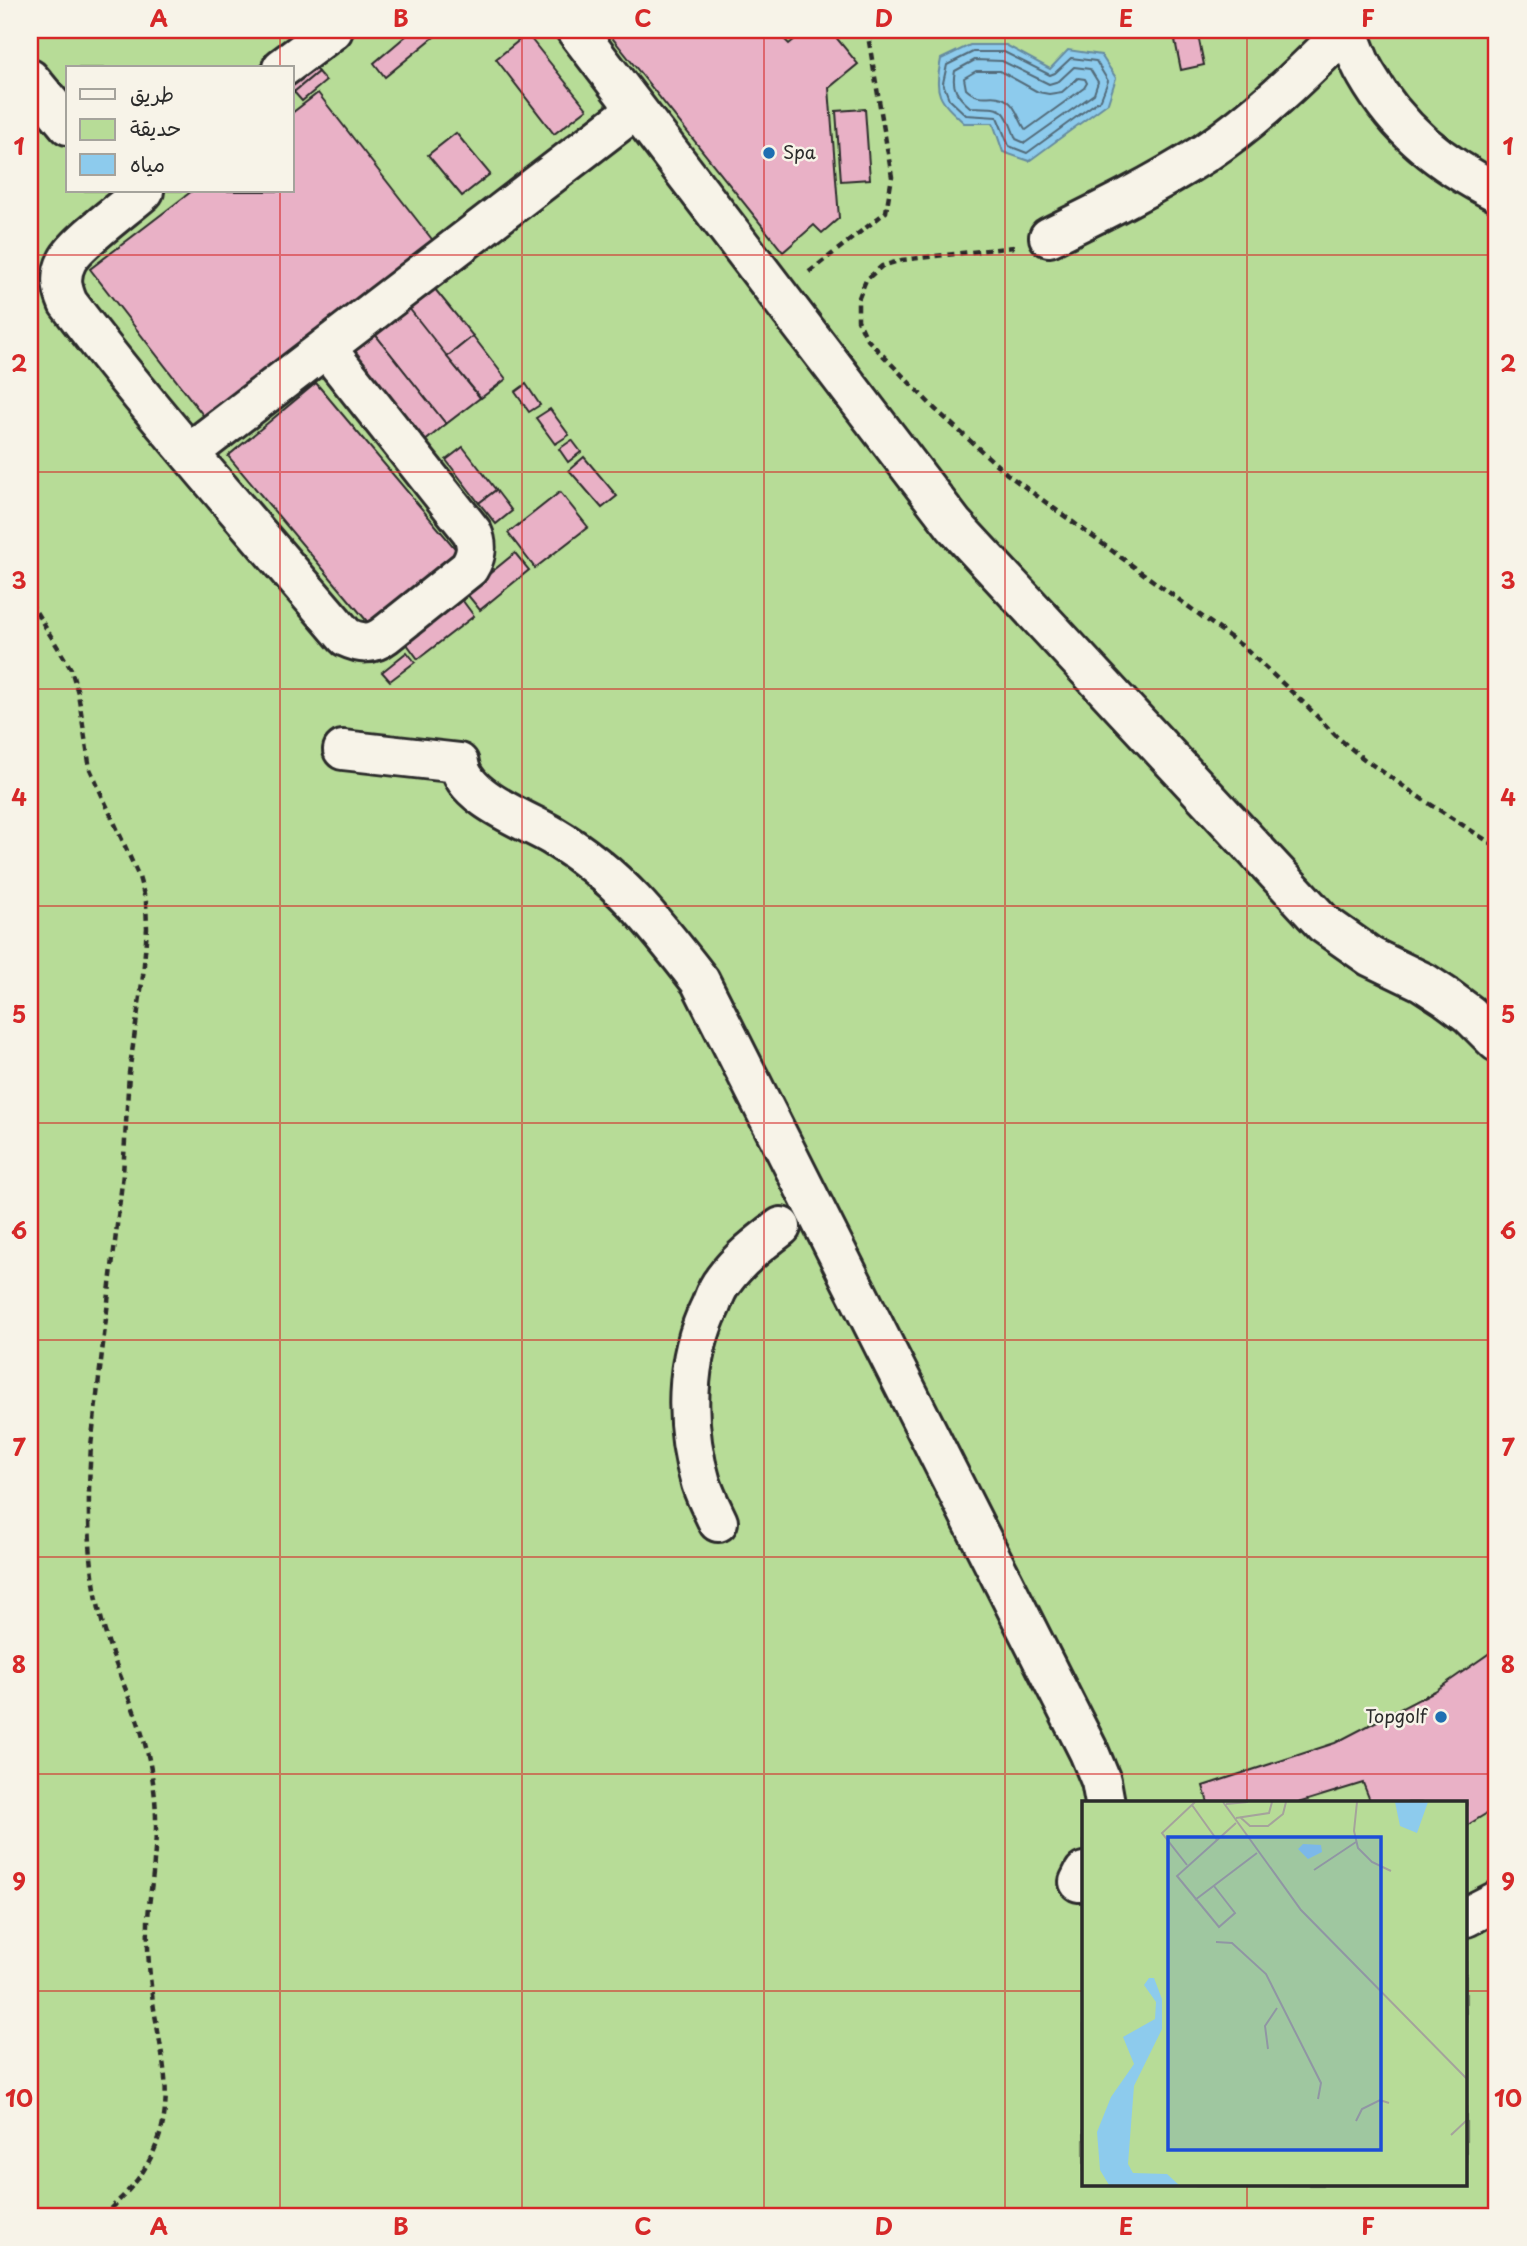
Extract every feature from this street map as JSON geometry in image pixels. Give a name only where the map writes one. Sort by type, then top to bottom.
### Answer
[{"type":"lane","points":[[285,66],[333,30]]},
{"type":"lane","points":[[576,30],[954,526],[1324,924],[1371,957],[1423,982],[1446,997],[1497,1042]]},
{"type":"lane","points":[[1049,237],[1154,183],[1206,152],[1303,74],[1347,30],[1366,74],[1392,113],[1425,147],[1464,176],[1497,191]]},
{"type":"lane","points":[[30,79],[66,123]]},
{"type":"lane","points":[[190,452],[635,110]]},
{"type":"lane","points":[[134,194],[67,260],[62,274],[62,289],[68,303],[157,417],[190,452],[346,637],[356,642],[376,642],[469,568],[474,559],[476,540],[326,348]]},
{"type":"lane","points":[[344,750],[459,763],[461,774],[484,797],[500,809],[551,835],[579,853],[630,896],[700,981],[1089,1752],[1101,1781],[1105,1801]]},
{"type":"lane","points":[[718,1522],[701,1485],[692,1445],[689,1402],[693,1360],[704,1319],[721,1283],[747,1254],[781,1227]]},
{"type":"lane","points":[[1468,1916],[1497,1900]]},
{"type":"path","points":[[778,296],[886,212],[892,177],[867,30]]},
{"type":"path","points":[[1049,237],[1006,248],[902,260],[882,266],[866,281],[858,299],[859,320],[867,340],[934,409],[1007,474],[1241,645],[1306,705],[1336,737],[1364,759],[1497,847]]},
{"type":"path","points":[[30,602],[71,668],[78,693],[90,769],[139,877],[146,902],[143,976],[129,1073],[123,1174],[91,1446],[89,1509],[95,1582],[105,1633],[142,1734],[152,1775],[156,1817],[155,1860],[148,1923],[149,1965],[166,2075],[166,2099],[163,2124],[156,2147],[130,2189],[103,2216]]},
{"type":"green space","points":[[30,30],[1497,30],[1497,2216],[30,2216]]},
{"type":"water","points":[[970,45],[1006,45],[1050,69],[1068,50],[1101,55],[1116,78],[1108,103],[1029,161],[1003,152],[993,123],[964,123],[940,96],[938,81],[941,59]]},
{"type":"building","points":[[413,30],[440,32],[385,77],[374,63]]},
{"type":"building","name":"Spa","points":[[606,30],[775,30],[789,44],[806,30],[830,30],[858,64],[829,88],[839,218],[822,233],[814,225],[783,252]]},
{"type":"building","points":[[1173,30],[1197,30],[1204,65],[1181,70]]},
{"type":"building","points":[[527,34],[587,109],[554,134],[496,59]]},
{"type":"building","points":[[304,56],[318,72],[294,92],[294,66]]},
{"type":"building","points":[[318,72],[326,81],[302,101],[294,92]]},
{"type":"building","points":[[318,93],[438,247],[210,424],[90,269],[191,192],[294,192],[294,111]]},
{"type":"building","points":[[865,109],[870,179],[841,181],[836,111]]},
{"type":"building","points":[[456,133],[490,174],[462,196],[428,155]]},
{"type":"building","points":[[430,283],[473,336],[447,357],[404,303]]},
{"type":"building","points":[[401,298],[480,398],[446,424],[367,324]]},
{"type":"building","points":[[370,328],[446,424],[424,442],[347,346]]},
{"type":"building","points":[[473,336],[506,379],[481,398],[447,357]]},
{"type":"building","points":[[316,383],[459,553],[371,626],[228,456]]},
{"type":"building","points":[[526,384],[540,405],[529,412],[515,392]]},
{"type":"building","points":[[550,409],[569,435],[555,444],[536,418]]},
{"type":"building","points":[[572,440],[581,452],[568,462],[559,449]]},
{"type":"building","points":[[463,447],[496,490],[479,503],[446,460]]},
{"type":"building","points":[[584,457],[617,496],[602,508],[569,470]]},
{"type":"building","points":[[496,490],[512,511],[496,524],[479,503]]},
{"type":"building","points":[[560,492],[588,527],[535,568],[508,533]]},
{"type":"building","points":[[515,553],[529,570],[480,610],[466,593]]},
{"type":"building","points":[[460,597],[474,616],[418,659],[404,640]]},
{"type":"building","points":[[407,652],[415,662],[390,681],[382,672]]},
{"type":"building","name":"Topgolf","points":[[1497,1648],[1497,1807],[1468,1825],[1468,1801],[1370,1801],[1363,1783],[1304,1801],[1207,1801],[1203,1786],[1335,1743],[1435,1691]]},
{"type":"place","name":"Spa","points":[[769,153]]},
{"type":"place","name":"Topgolf","points":[[1441,1717]]}]
